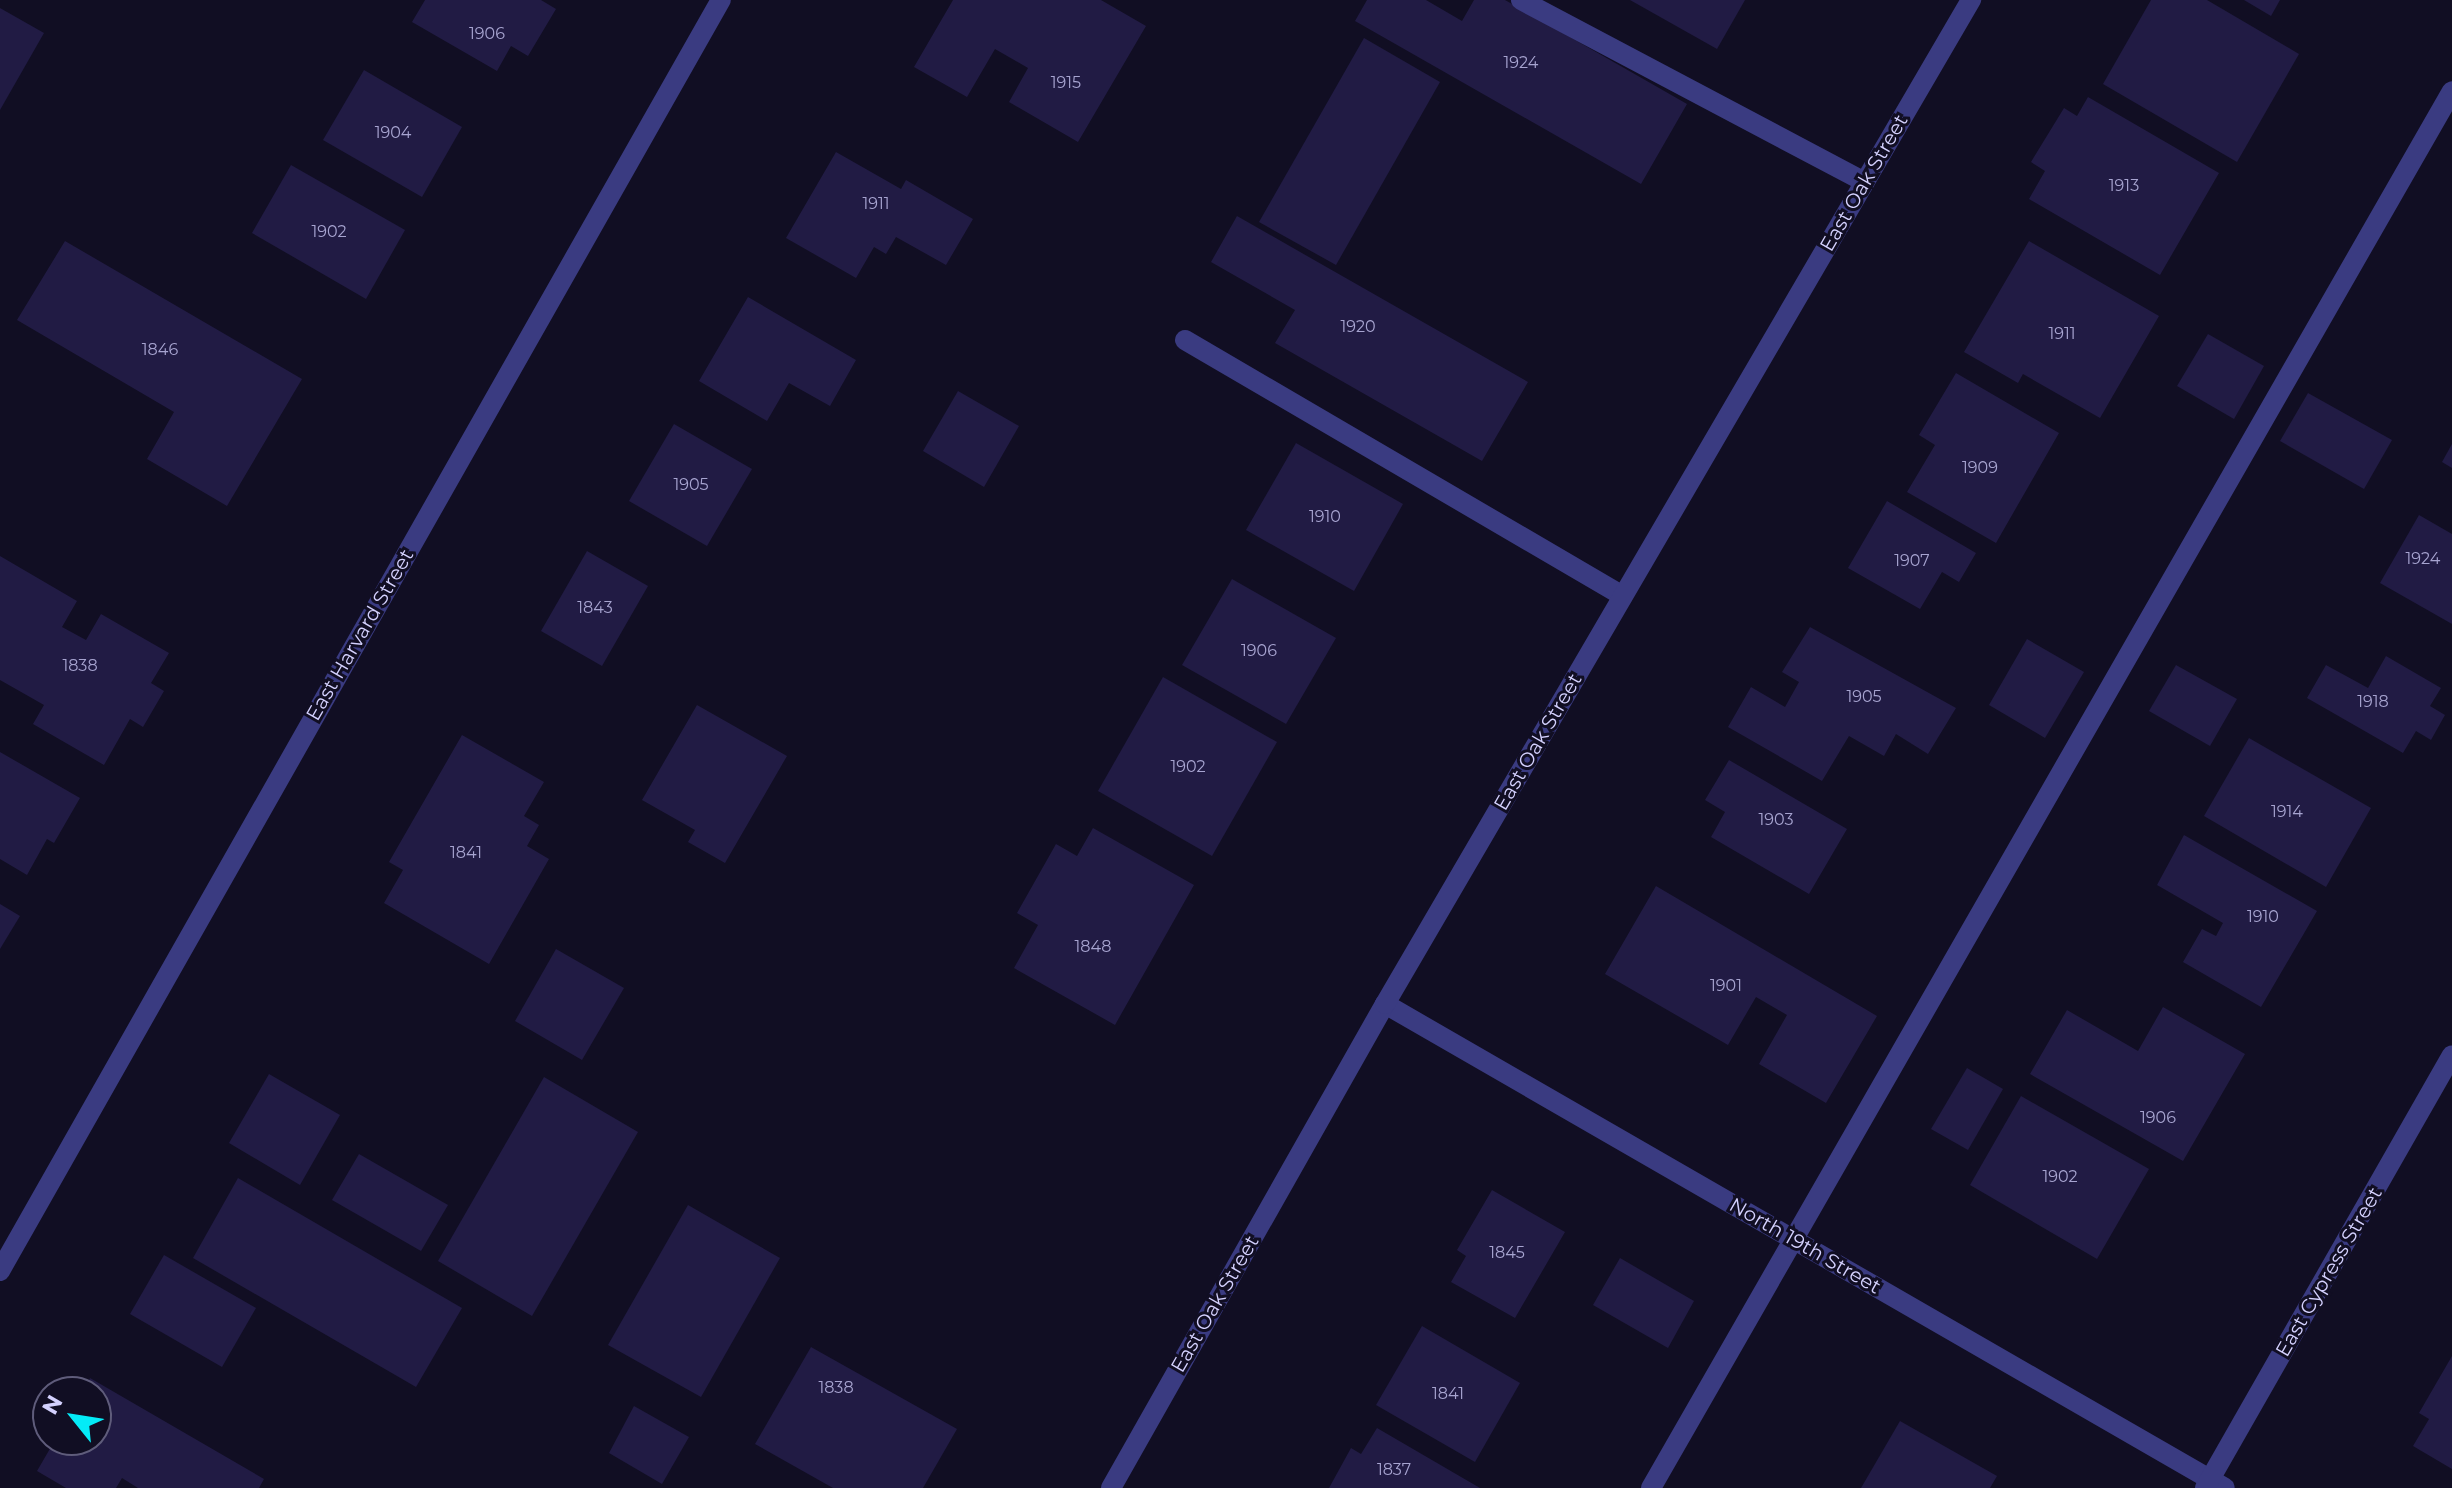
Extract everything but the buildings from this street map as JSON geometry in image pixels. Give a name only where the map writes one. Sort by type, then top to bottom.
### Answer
[{"type":"street","name":"East Harvard Street","points":[[0,1271],[721,0]]},
{"type":"street","points":[[1521,0],[1865,182]]},
{"type":"street","name":"East Oak Street","points":[[1111,1488],[1385,1004],[1971,0]]},
{"type":"street","points":[[1651,1488],[2452,91]]},
{"type":"street","points":[[1185,340],[1623,596]]},
{"type":"street","name":"North 19th Street","points":[[1385,1004],[2214,1485]]},
{"type":"street","name":"East Cypress Street","points":[[2214,1485],[2452,1055]]}]
